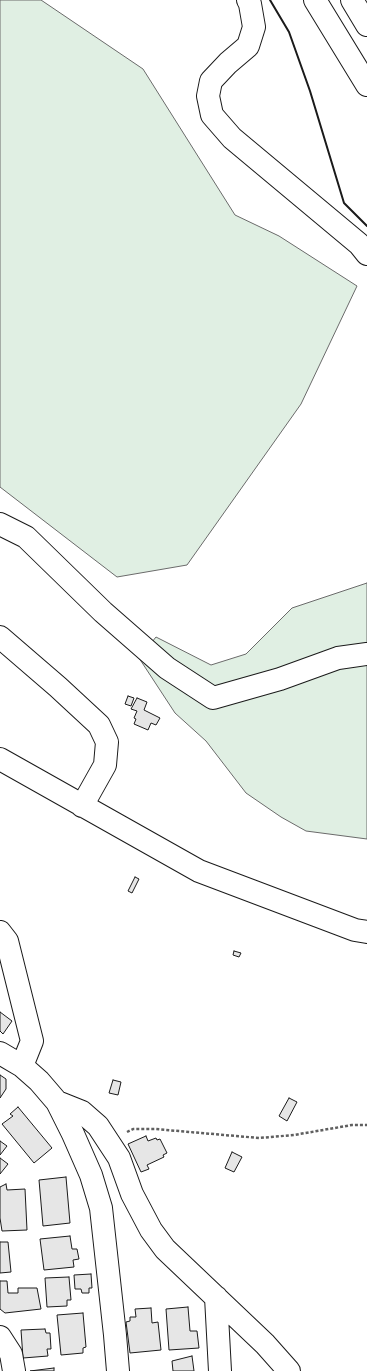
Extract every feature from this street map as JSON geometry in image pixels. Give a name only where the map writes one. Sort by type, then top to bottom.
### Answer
[{"type":"main road","points":[[248,0],[254,27],[248,46],[228,62],[211,81],[208,96],[212,115],[232,138],[359,244],[367,254]]},
{"type":"main road","points":[[315,0],[367,86]]},
{"type":"main road","points":[[352,0],[367,25]]},
{"type":"main road","points":[[0,524],[26,537],[103,612],[167,668],[213,698],[280,679],[338,658],[367,654]]},
{"type":"main road","points":[[0,637],[99,725],[106,742],[105,765],[82,806]]},
{"type":"main road","points":[[0,760],[199,871],[355,930],[367,932]]},
{"type":"main road","points":[[0,932],[6,941],[32,1041],[22,1066]]},
{"type":"main road","points":[[0,1053],[22,1066],[40,1081],[57,1102],[74,1134],[91,1175],[101,1208],[118,1371]]},
{"type":"main road","points":[[57,1102],[82,1112],[98,1126],[120,1158],[132,1194],[151,1230],[165,1249],[265,1344],[289,1371]]},
{"type":"main road","points":[[216,1297],[220,1371]]},
{"type":"main road","points":[[0,1337],[11,1354],[14,1371]]},
{"type":"path","points":[[109,1142],[133,1129],[155,1129],[259,1138],[294,1135],[352,1125],[367,1125]]},
{"type":"green space","points":[[0,0],[41,0],[143,69],[235,215],[279,236],[357,286],[301,404],[187,565],[117,577],[0,487]]},
{"type":"green space","points":[[367,583],[367,839],[306,831],[281,817],[246,793],[206,741],[175,713],[139,658],[156,637],[211,665],[246,654],[292,608]]},
{"type":"building","points":[[128,696],[134,698],[131,706],[125,704]]},
{"type":"building","points":[[137,698],[147,702],[144,710],[160,718],[156,725],[151,723],[148,730],[134,724],[136,719],[134,718],[137,711],[131,709]]},
{"type":"building","points":[[135,877],[139,879],[132,893],[128,891]]},
{"type":"building","points":[[234,951],[241,953],[239,957],[233,955]]},
{"type":"building","points":[[0,1012],[12,1021],[3,1034],[0,1031]]},
{"type":"building","points":[[0,1075],[6,1079],[6,1089],[0,1098]]},
{"type":"building","points":[[113,1080],[121,1082],[118,1095],[109,1093]]},
{"type":"building","points":[[289,1098],[297,1102],[287,1121],[279,1116]]},
{"type":"building","points":[[18,1107],[52,1148],[34,1163],[2,1124],[13,1116],[10,1114]]},
{"type":"building","points":[[146,1136],[148,1141],[156,1138],[157,1140],[160,1139],[167,1153],[163,1155],[164,1157],[147,1165],[149,1169],[141,1172],[128,1144]]},
{"type":"building","points":[[0,1141],[7,1146],[0,1155]]},
{"type":"building","points":[[232,1152],[242,1157],[234,1172],[225,1168]]},
{"type":"building","points":[[0,1158],[8,1164],[0,1174]]},
{"type":"building","points":[[66,1177],[70,1223],[43,1226],[39,1180]]},
{"type":"building","points":[[6,1184],[7,1190],[25,1189],[27,1230],[2,1231],[0,1218],[0,1187]]},
{"type":"building","points":[[70,1236],[72,1249],[77,1249],[79,1259],[73,1260],[74,1267],[44,1270],[40,1239]]},
{"type":"building","points":[[0,1242],[8,1242],[11,1272],[0,1273]]},
{"type":"building","points":[[91,1274],[92,1288],[89,1288],[89,1293],[82,1293],[81,1289],[75,1289],[74,1275]]},
{"type":"building","points":[[69,1277],[71,1300],[67,1300],[67,1306],[47,1307],[45,1278]]},
{"type":"building","points":[[0,1281],[7,1281],[8,1293],[18,1293],[18,1288],[37,1288],[41,1309],[5,1313],[0,1309]]},
{"type":"building","points":[[188,1307],[190,1331],[197,1331],[199,1348],[169,1350],[166,1309]]},
{"type":"building","points":[[151,1308],[152,1323],[158,1322],[161,1350],[130,1353],[126,1322],[130,1321],[130,1317],[136,1317],[135,1309]]},
{"type":"building","points":[[83,1313],[86,1347],[83,1348],[83,1353],[61,1355],[57,1315]]},
{"type":"building","points":[[45,1329],[46,1333],[50,1333],[51,1349],[47,1349],[48,1356],[23,1358],[21,1330]]},
{"type":"building","points":[[192,1356],[194,1371],[173,1371],[172,1361]]},
{"type":"building","points":[[54,1368],[54,1371],[30,1371]]},
{"type":"wall","points":[[270,0],[289,32],[310,91],[344,203],[367,226]]}]
